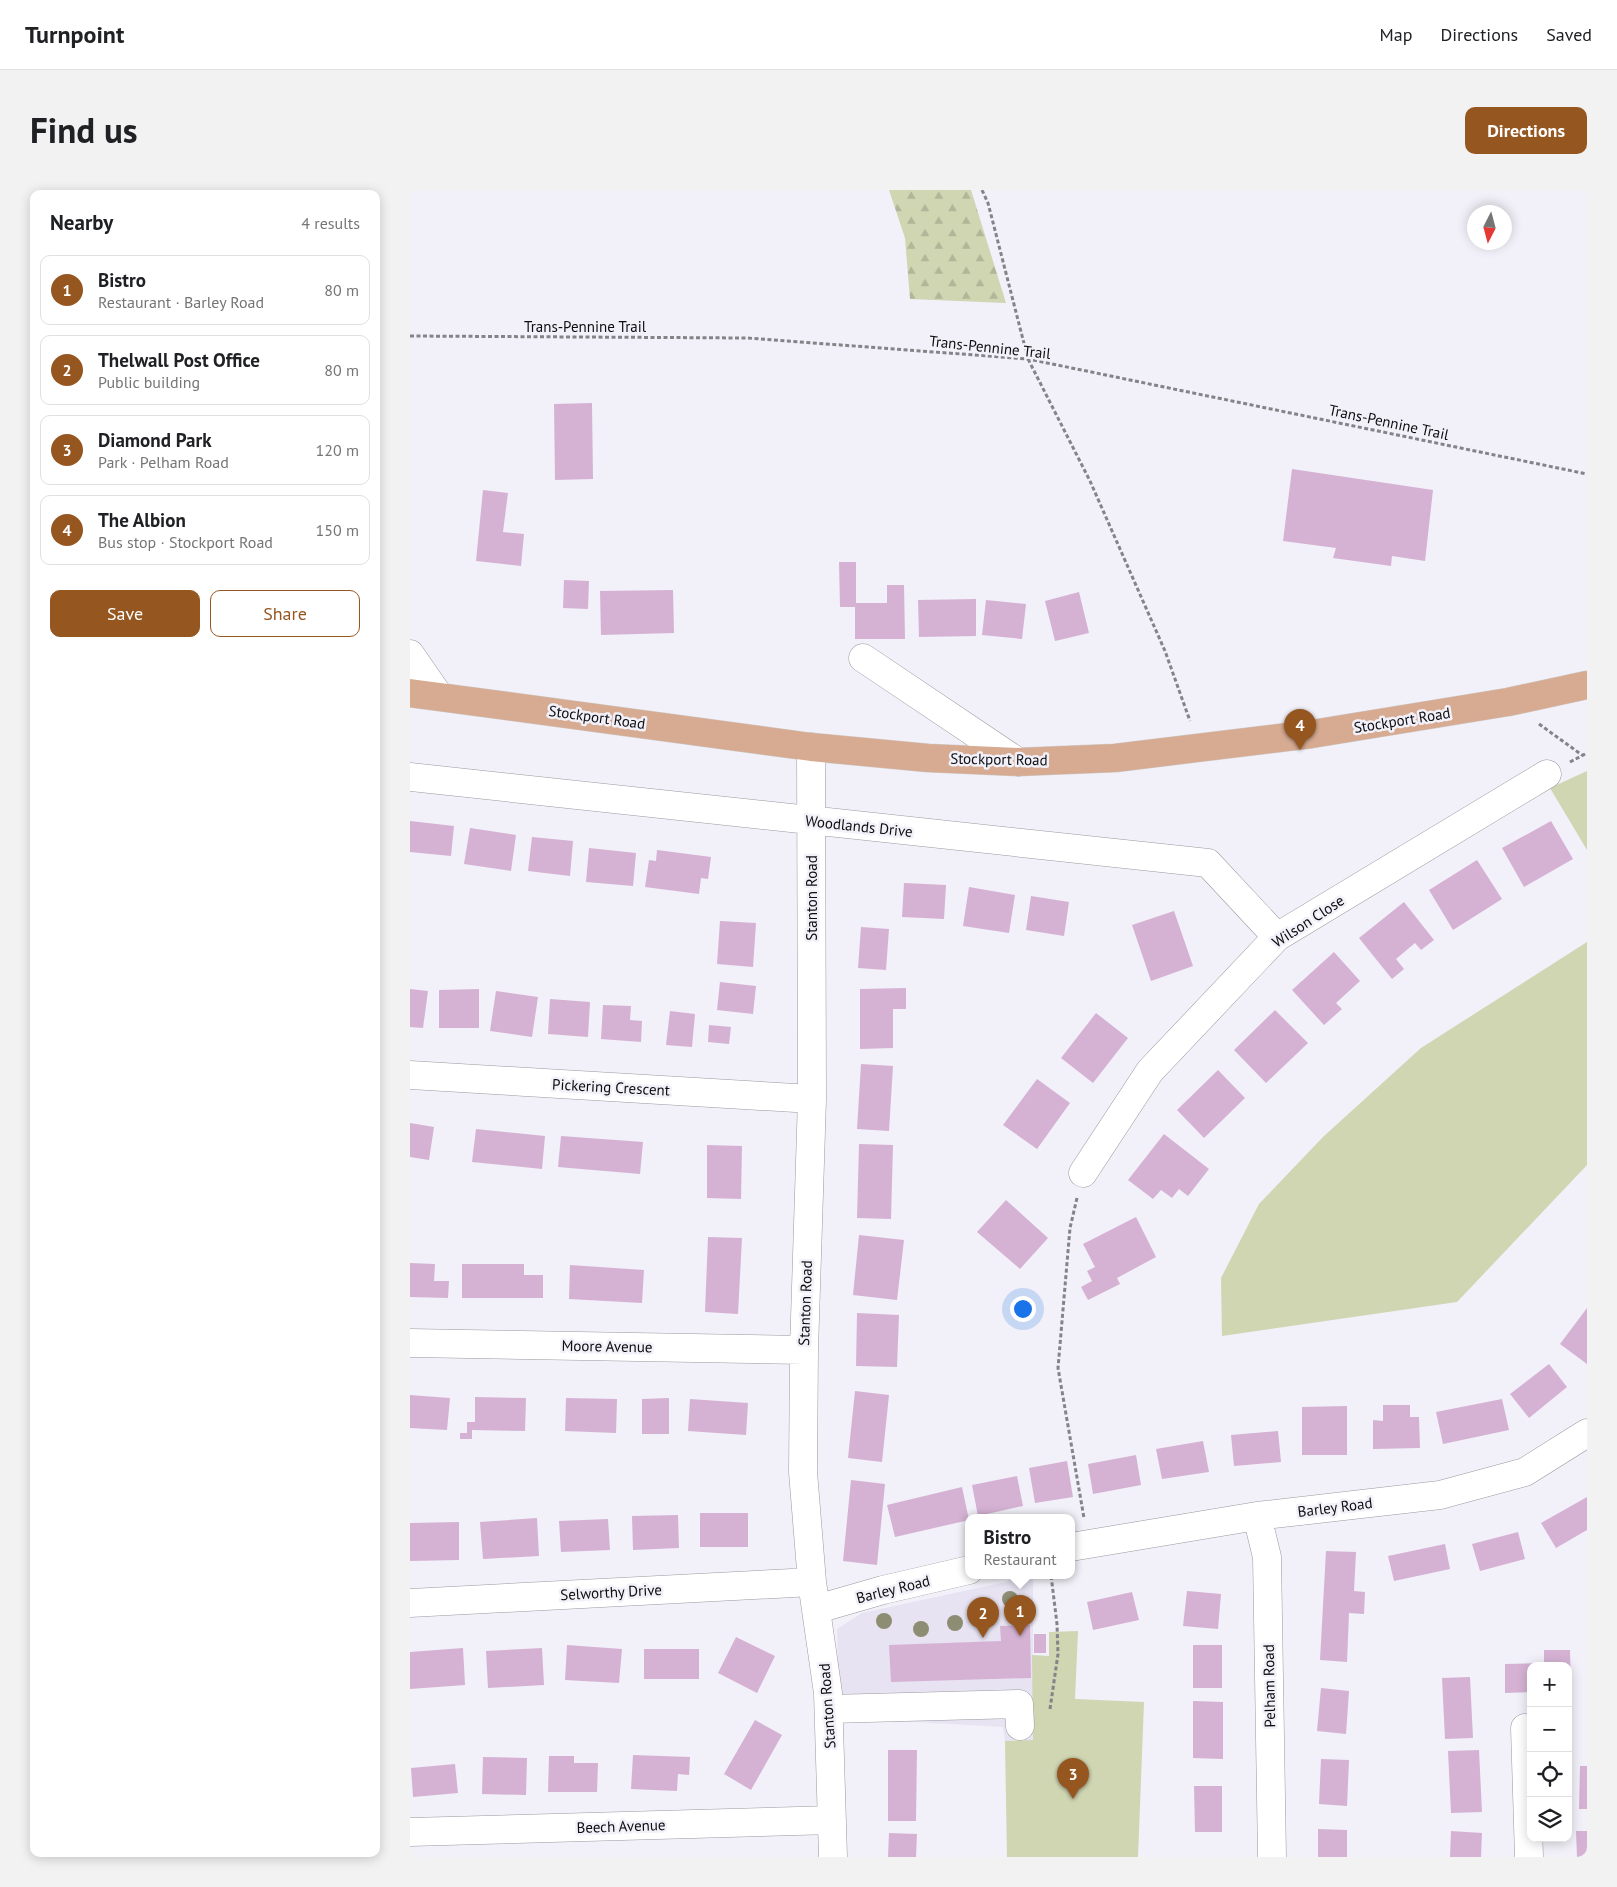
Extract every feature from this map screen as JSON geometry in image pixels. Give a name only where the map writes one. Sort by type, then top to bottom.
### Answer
[{"type":"main road","name":"Stockport Road","points":[[410,693],[811,747],[928,758],[1018,762],[1115,758],[1312,734],[1508,702],[1587,686]]},
{"type":"street","points":[[410,654],[439,696]]},
{"type":"street","points":[[863,658],[1018,762]]},
{"type":"street","name":"Stanton Road","points":[[811,747],[812,1099],[804,1350],[803,1472],[812,1582],[830,1709],[833,1857]]},
{"type":"street","name":"Wilson Close","points":[[1083,1173],[1150,1071],[1277,937],[1547,774]]},
{"type":"street","name":"Woodlands Drive","points":[[410,777],[1208,863],[1277,937]]},
{"type":"street","name":"Pickering Crescent","points":[[410,1075],[812,1099]]},
{"type":"street","name":"Moore Avenue","points":[[410,1343],[804,1350]]},
{"type":"street","name":"Barley Road","points":[[1080,1545],[1257,1516],[1440,1494],[1524,1472],[1587,1433]]},
{"type":"street","name":"Pelham Road","points":[[1257,1516],[1267,1556],[1272,1857]]},
{"type":"street","name":"Barley Road","points":[[817,1610],[883,1590],[965,1571]]},
{"type":"street","name":"Selworthy Drive","points":[[410,1602],[812,1582]]},
{"type":"street","points":[[830,1709],[1019,1704],[1020,1726]]},
{"type":"street","points":[[1525,1728],[1529,1857]]},
{"type":"street","name":"Beech Avenue","points":[[410,1832],[832,1820]]},
{"type":"path","points":[[982,190],[993,222],[1028,359],[1090,481],[1165,652],[1199,748]]},
{"type":"path","name":"Trans-Pennine Trail","points":[[410,336],[747,338],[1028,359],[1587,474]]},
{"type":"path","points":[[1508,702],[1582,755],[1587,753]]},
{"type":"path","points":[[1080,1545],[1058,1368],[1070,1228],[1083,1173]]},
{"type":"path","points":[[1050,1708],[1058,1654],[1057,1624],[1051,1579]]},
{"type":"shaded area","points":[[1012,1579],[1033,1579],[1033,1740],[1005,1741],[1003,1727],[845,1718],[838,1665],[837,1629],[862,1613],[1006,1582]]},
{"type":"green space","points":[[889,190],[971,190],[1006,303],[910,299],[905,238]]},
{"type":"green space","points":[[1587,771],[1587,850],[1550,788]]},
{"type":"green space","points":[[1587,942],[1587,1165],[1457,1302],[1222,1336],[1221,1278],[1259,1204],[1323,1137],[1421,1048]]},
{"type":"green space","points":[[1078,1631],[1075,1699],[1144,1702],[1138,1857],[1007,1857],[1005,1741],[1033,1740],[1032,1655],[1049,1656],[1049,1632]]},
{"type":"building","points":[[592,403],[593,479],[555,480],[554,404]]},
{"type":"building","points":[[1292,469],[1433,490],[1425,561],[1392,556],[1391,566],[1333,558],[1336,548],[1283,541]]},
{"type":"building","points":[[483,490],[508,493],[503,532],[524,534],[521,566],[476,561]]},
{"type":"building","points":[[839,562],[856,562],[856,603],[887,603],[887,585],[904,585],[905,639],[855,639],[855,607],[840,607]]},
{"type":"building","points":[[564,580],[589,581],[588,609],[563,608]]},
{"type":"building","points":[[673,590],[674,633],[601,635],[600,591]]},
{"type":"building","points":[[1079,592],[1089,633],[1055,641],[1045,601]]},
{"type":"building","points":[[976,599],[976,636],[919,637],[918,600]]},
{"type":"building","points":[[986,600],[1026,604],[1022,639],[982,635]]},
{"type":"building","points":[[410,821],[454,826],[451,856],[410,852]]},
{"type":"building","points":[[1551,821],[1573,859],[1524,887],[1502,848]]},
{"type":"building","points":[[470,828],[516,835],[511,871],[464,864]]},
{"type":"building","points":[[532,837],[573,841],[570,876],[528,871]]},
{"type":"building","points":[[589,848],[636,853],[633,886],[586,882]]},
{"type":"building","points":[[657,850],[711,857],[708,879],[701,878],[699,894],[645,887],[649,860],[656,861]]},
{"type":"building","points":[[1477,860],[1502,899],[1453,930],[1429,890]]},
{"type":"building","points":[[904,883],[946,885],[944,919],[902,917]]},
{"type":"building","points":[[969,887],[1015,895],[1009,933],[963,926]]},
{"type":"building","points":[[1031,896],[1069,902],[1064,936],[1026,930]]},
{"type":"building","points":[[1404,902],[1434,940],[1421,950],[1415,943],[1396,959],[1404,969],[1392,979],[1359,938]]},
{"type":"building","points":[[1174,911],[1193,966],[1151,981],[1132,925]]},
{"type":"building","points":[[720,921],[756,923],[753,967],[717,964]]},
{"type":"building","points":[[861,927],[889,929],[886,970],[858,968]]},
{"type":"building","points":[[1334,952],[1360,981],[1336,1003],[1342,1009],[1324,1025],[1292,990]]},
{"type":"building","points":[[720,982],[756,986],[753,1014],[717,1010]]},
{"type":"building","points":[[906,988],[906,1009],[893,1009],[893,1048],[860,1049],[860,989]]},
{"type":"building","points":[[410,989],[428,991],[423,1028],[410,1027]]},
{"type":"building","points":[[479,989],[479,1028],[439,1028],[439,990]]},
{"type":"building","points":[[496,991],[538,997],[532,1037],[490,1031]]},
{"type":"building","points":[[550,999],[590,1002],[588,1037],[548,1034]]},
{"type":"building","points":[[603,1005],[631,1006],[630,1020],[642,1021],[641,1042],[601,1039]]},
{"type":"building","points":[[1275,1010],[1308,1043],[1266,1083],[1234,1050]]},
{"type":"building","points":[[670,1011],[695,1014],[692,1047],[666,1045]]},
{"type":"building","points":[[1096,1013],[1128,1038],[1093,1083],[1061,1058]]},
{"type":"building","points":[[709,1025],[731,1027],[729,1044],[708,1042]]},
{"type":"building","points":[[861,1064],[893,1066],[889,1131],[857,1129]]},
{"type":"building","points":[[1218,1070],[1245,1098],[1204,1138],[1177,1110]]},
{"type":"building","points":[[1037,1079],[1070,1103],[1037,1149],[1003,1125]]},
{"type":"building","points":[[410,1123],[434,1127],[429,1160],[410,1157]]},
{"type":"building","points":[[476,1129],[545,1136],[542,1169],[472,1162]]},
{"type":"building","points":[[1164,1134],[1209,1169],[1188,1196],[1179,1189],[1172,1198],[1161,1190],[1153,1199],[1128,1180]]},
{"type":"building","points":[[561,1136],[643,1142],[640,1174],[558,1167]]},
{"type":"building","points":[[859,1144],[893,1145],[891,1219],[857,1218]]},
{"type":"building","points":[[707,1145],[742,1146],[741,1199],[707,1198]]},
{"type":"building","points":[[1006,1200],[1048,1238],[1020,1269],[977,1232]]},
{"type":"building","points":[[1136,1217],[1156,1257],[1117,1278],[1120,1284],[1088,1300],[1081,1287],[1092,1281],[1087,1271],[1095,1267],[1083,1244]]},
{"type":"building","points":[[859,1235],[904,1240],[897,1300],[853,1295]]},
{"type":"building","points":[[708,1237],[742,1238],[738,1314],[705,1312]]},
{"type":"building","points":[[410,1263],[435,1264],[434,1281],[449,1281],[448,1298],[410,1297]]},
{"type":"building","points":[[462,1264],[524,1264],[524,1275],[543,1275],[543,1298],[462,1298]]},
{"type":"building","points":[[570,1265],[644,1270],[642,1303],[569,1299]]},
{"type":"building","points":[[1587,1308],[1587,1364],[1560,1344]]},
{"type":"building","points":[[857,1313],[899,1315],[897,1367],[856,1366]]},
{"type":"building","points":[[1549,1364],[1567,1387],[1529,1418],[1510,1394]]},
{"type":"building","points":[[855,1391],[889,1395],[882,1462],[848,1458]]},
{"type":"building","points":[[410,1395],[450,1398],[447,1430],[410,1428]]},
{"type":"building","points":[[475,1397],[526,1398],[525,1431],[472,1430],[472,1439],[460,1439],[460,1433],[467,1433],[467,1422],[475,1422]]},
{"type":"building","points":[[566,1398],[617,1399],[616,1433],[565,1431]]},
{"type":"building","points":[[669,1398],[669,1434],[642,1434],[642,1399]]},
{"type":"building","points":[[690,1399],[748,1403],[746,1435],[688,1431]]},
{"type":"building","points":[[1502,1399],[1509,1430],[1443,1444],[1436,1412]]},
{"type":"building","points":[[1383,1405],[1410,1405],[1410,1417],[1419,1417],[1420,1448],[1373,1449],[1373,1420],[1383,1421]]},
{"type":"building","points":[[1347,1406],[1347,1455],[1302,1455],[1302,1407]]},
{"type":"building","points":[[1278,1431],[1281,1462],[1234,1466],[1231,1435]]},
{"type":"building","points":[[1203,1441],[1209,1472],[1162,1479],[1156,1449]]},
{"type":"building","points":[[1136,1455],[1141,1485],[1093,1494],[1088,1464]]},
{"type":"building","points":[[1067,1461],[1073,1497],[1035,1503],[1029,1468]]},
{"type":"building","points":[[1017,1476],[1023,1506],[987,1514],[978,1514],[972,1485]]},
{"type":"building","points":[[851,1480],[885,1484],[877,1565],[843,1561]]},
{"type":"building","points":[[962,1487],[968,1514],[965,1514],[965,1521],[895,1537],[887,1505]]},
{"type":"building","points":[[1587,1497],[1587,1530],[1556,1548],[1541,1523]]},
{"type":"building","points":[[700,1513],[748,1513],[748,1547],[700,1547]]},
{"type":"building","points":[[678,1515],[679,1548],[633,1550],[632,1516]]},
{"type":"building","points":[[537,1518],[539,1556],[483,1559],[480,1522]]},
{"type":"building","points":[[608,1519],[610,1550],[561,1552],[559,1521]]},
{"type":"building","points":[[459,1522],[459,1560],[410,1561],[410,1523]]},
{"type":"building","points":[[1518,1532],[1525,1559],[1480,1571],[1472,1544]]},
{"type":"building","points":[[1445,1544],[1450,1569],[1394,1581],[1388,1556]]},
{"type":"building","points":[[1326,1551],[1356,1552],[1354,1591],[1365,1592],[1364,1614],[1349,1613],[1347,1662],[1320,1660]]},
{"type":"building","points":[[1187,1591],[1221,1594],[1218,1629],[1183,1626]]},
{"type":"building","points":[[1132,1592],[1139,1620],[1093,1630],[1087,1602]]},
{"type":"building","points":[[1030,1625],[1031,1678],[891,1682],[889,1645],[1001,1641],[1000,1626]]},
{"type":"building","points":[[1034,1634],[1046,1634],[1046,1653],[1034,1653]]},
{"type":"building","points":[[736,1637],[775,1656],[757,1693],[718,1673]]},
{"type":"building","points":[[567,1645],[622,1649],[619,1683],[565,1680]]},
{"type":"building","points":[[1193,1645],[1222,1645],[1222,1688],[1193,1688]]},
{"type":"building","points":[[463,1648],[465,1685],[410,1689],[410,1652]]},
{"type":"building","points":[[542,1648],[544,1685],[488,1688],[486,1651]]},
{"type":"building","points":[[644,1649],[699,1649],[699,1679],[644,1679]]},
{"type":"building","points":[[1544,1650],[1570,1650],[1570,1662],[1544,1662]]},
{"type":"building","points":[[1527,1663],[1527,1692],[1505,1693],[1505,1664]]},
{"type":"building","points":[[1470,1677],[1473,1738],[1445,1739],[1442,1678]]},
{"type":"building","points":[[1321,1688],[1349,1691],[1346,1734],[1317,1731]]},
{"type":"building","points":[[1193,1701],[1223,1702],[1223,1759],[1193,1758]]},
{"type":"building","points":[[755,1720],[782,1735],[751,1790],[724,1774]]},
{"type":"building","points":[[888,1750],[917,1750],[916,1821],[888,1821]]},
{"type":"building","points":[[1479,1750],[1482,1812],[1451,1813],[1448,1751]]},
{"type":"building","points":[[633,1755],[690,1757],[689,1775],[678,1774],[677,1791],[631,1789]]},
{"type":"building","points":[[549,1756],[574,1756],[574,1763],[598,1763],[597,1792],[548,1792]]},
{"type":"building","points":[[483,1757],[527,1758],[526,1795],[482,1794]]},
{"type":"building","points":[[1321,1759],[1349,1760],[1347,1806],[1319,1804]]},
{"type":"building","points":[[455,1764],[458,1793],[413,1797],[411,1768]]},
{"type":"building","points":[[1580,1766],[1587,1766],[1587,1809],[1579,1809]]},
{"type":"building","points":[[1194,1786],[1222,1786],[1222,1832],[1195,1832]]},
{"type":"building","points":[[1318,1829],[1347,1830],[1347,1857],[1318,1857]]},
{"type":"building","points":[[1451,1831],[1482,1833],[1481,1857],[1450,1857]]},
{"type":"building","points":[[1576,1831],[1587,1831],[1587,1857],[1577,1857]]},
{"type":"building","points":[[889,1833],[917,1834],[916,1857],[888,1857]]},
{"type":"place","name":"The Albion","points":[[1300,750]]},
{"type":"place","name":"Bistro","points":[[1020,1636]]},
{"type":"place","name":"Thelwall Post Office","points":[[983,1638]]},
{"type":"place","name":"Diamond Park","points":[[1073,1799]]}]
